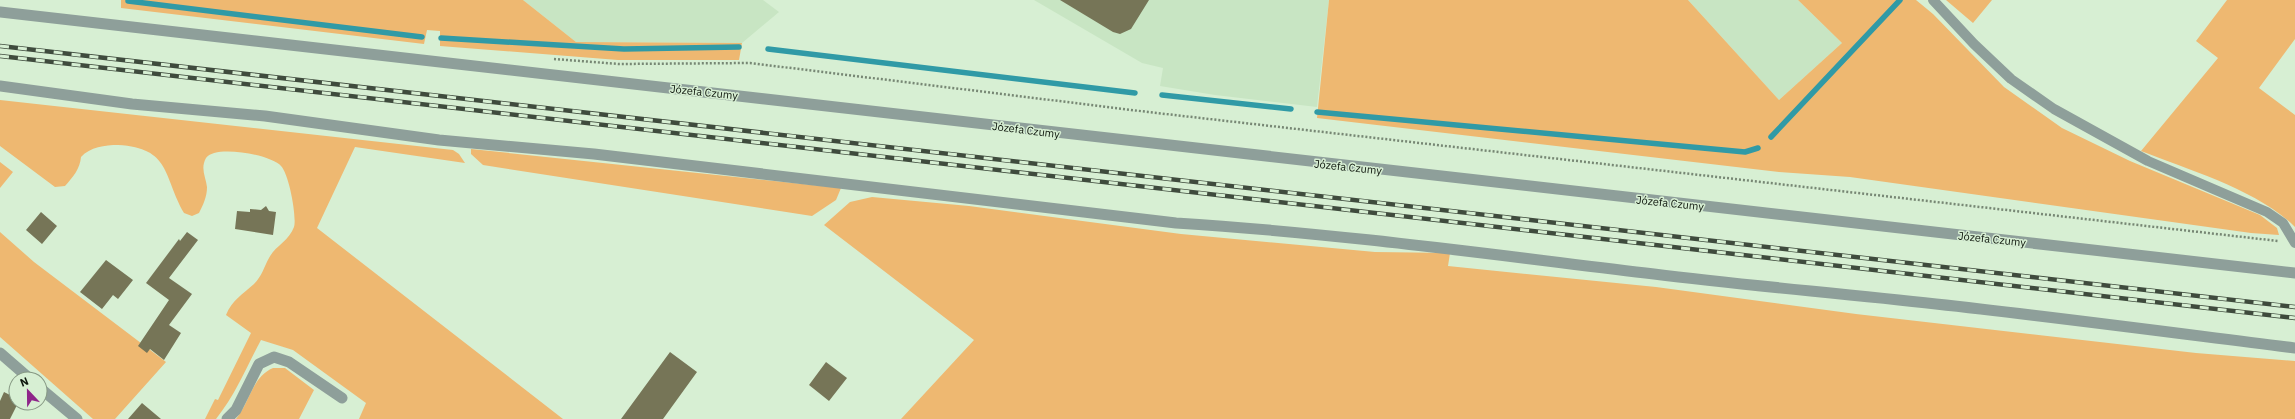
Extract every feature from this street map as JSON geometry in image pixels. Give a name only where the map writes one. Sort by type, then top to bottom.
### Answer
[{"type":"street","name":"Józefa Czumy","points":[[0,12],[2295,274]]},
{"type":"street","points":[[0,86],[132,104],[265,116],[439,140],[594,154],[1176,223],[1254,228],[1452,248],[1662,275],[1831,294],[1933,303],[2295,348]]},
{"type":"street","points":[[0,354],[20,371]]},
{"type":"street","points":[[227,419],[236,410],[259,364],[266,359],[274,357],[289,362],[342,398]]},
{"type":"street","points":[[48,395],[77,419]]},
{"type":"lane","points":[[1933,0],[1974,44],[2011,79],[2054,109],[2148,161],[2267,212],[2283,223],[2295,243]]},
{"type":"path","points":[[548,58],[618,64],[750,63],[1156,113],[2284,243]]},
{"type":"shaded area","points":[[121,0],[523,0],[576,42],[742,43],[739,60],[618,60],[440,46],[440,31],[427,30],[424,44],[121,8]]},
{"type":"shaded area","points":[[523,0],[763,0],[779,12],[742,43],[576,42]]},
{"type":"shaded area","points":[[1034,0],[1329,0],[1317,107],[1215,95],[1160,86],[1163,68],[1142,63]]},
{"type":"shaded area","points":[[1329,0],[1688,0],[1779,100],[1842,43],[1798,0],[1916,0],[1933,14],[2004,87],[2062,128],[2130,161],[2260,215],[2277,228],[2279,235],[2251,233],[1850,177],[1779,172],[1317,118]]},
{"type":"shaded area","points":[[1688,0],[1798,0],[1842,43],[1779,100]]},
{"type":"shaded area","points":[[1946,0],[1992,0],[1973,23]]},
{"type":"shaded area","points":[[2227,0],[2295,0],[2295,39],[2259,88],[2295,115],[2295,227],[2280,214],[2243,192],[2222,182],[2141,151],[2218,58],[2196,41]]},
{"type":"shaded area","points":[[0,100],[453,150],[459,154],[465,163],[355,147],[317,228],[563,419],[359,419],[366,403],[293,350],[261,340],[223,410],[216,419],[205,419],[215,399],[218,400],[251,333],[226,315],[228,310],[242,294],[257,281],[267,261],[275,250],[289,236],[294,227],[295,222],[292,196],[287,178],[281,166],[267,158],[256,155],[231,151],[211,154],[206,158],[203,166],[207,187],[206,198],[199,213],[192,216],[184,213],[177,200],[168,176],[157,158],[148,152],[135,147],[108,145],[89,151],[81,157],[78,169],[65,186],[55,187],[0,146]]},
{"type":"shaded area","points":[[471,149],[841,188],[836,200],[812,216],[483,165],[471,154]]},
{"type":"shaded area","points":[[0,162],[13,172],[0,188]]},
{"type":"shaded area","points":[[872,197],[969,206],[1181,234],[1375,252],[1450,253],[1448,266],[1656,287],[1856,314],[2196,353],[2295,361],[2295,419],[901,419],[974,340],[824,225],[850,202]]},
{"type":"shaded area","points":[[0,232],[34,262],[166,362],[115,419],[93,419],[48,379],[48,371],[39,371],[0,337]]},
{"type":"shaded area","points":[[273,368],[285,368],[314,390],[299,419],[236,419],[260,377]]},
{"type":"building","points":[[1060,0],[1149,0],[1131,29],[1120,34],[1113,32]]},
{"type":"building","points":[[266,206],[269,211],[276,212],[273,235],[235,229],[237,211],[250,212],[250,209],[261,210]]},
{"type":"building","points":[[41,212],[57,226],[42,244],[26,230]]},
{"type":"building","points":[[187,232],[198,240],[169,278],[192,294],[169,325],[181,333],[164,360],[150,349],[147,353],[138,346],[169,300],[146,283],[179,239],[180,241]]},
{"type":"building","points":[[106,260],[133,280],[118,299],[113,295],[102,309],[80,292]]},
{"type":"building","points":[[670,352],[697,372],[663,419],[621,419]]},
{"type":"building","points":[[826,362],[847,378],[829,401],[809,385]]},
{"type":"building","points":[[4,392],[8,394],[8,411],[14,411],[10,419],[0,419],[0,401]]},
{"type":"building","points":[[142,403],[161,419],[128,419]]},
{"type":"waterway","points":[[1771,137],[1900,0]]},
{"type":"waterway","points":[[128,1],[422,37]]},
{"type":"waterway","points":[[441,38],[624,49],[739,47]]},
{"type":"waterway","points":[[768,49],[1135,93]]},
{"type":"waterway","points":[[1162,95],[1291,109]]},
{"type":"waterway","points":[[1317,112],[1745,152],[1758,148]]},
{"type":"railway","points":[[0,46],[2295,307]]},
{"type":"railway","points":[[0,56],[2295,318]]}]
